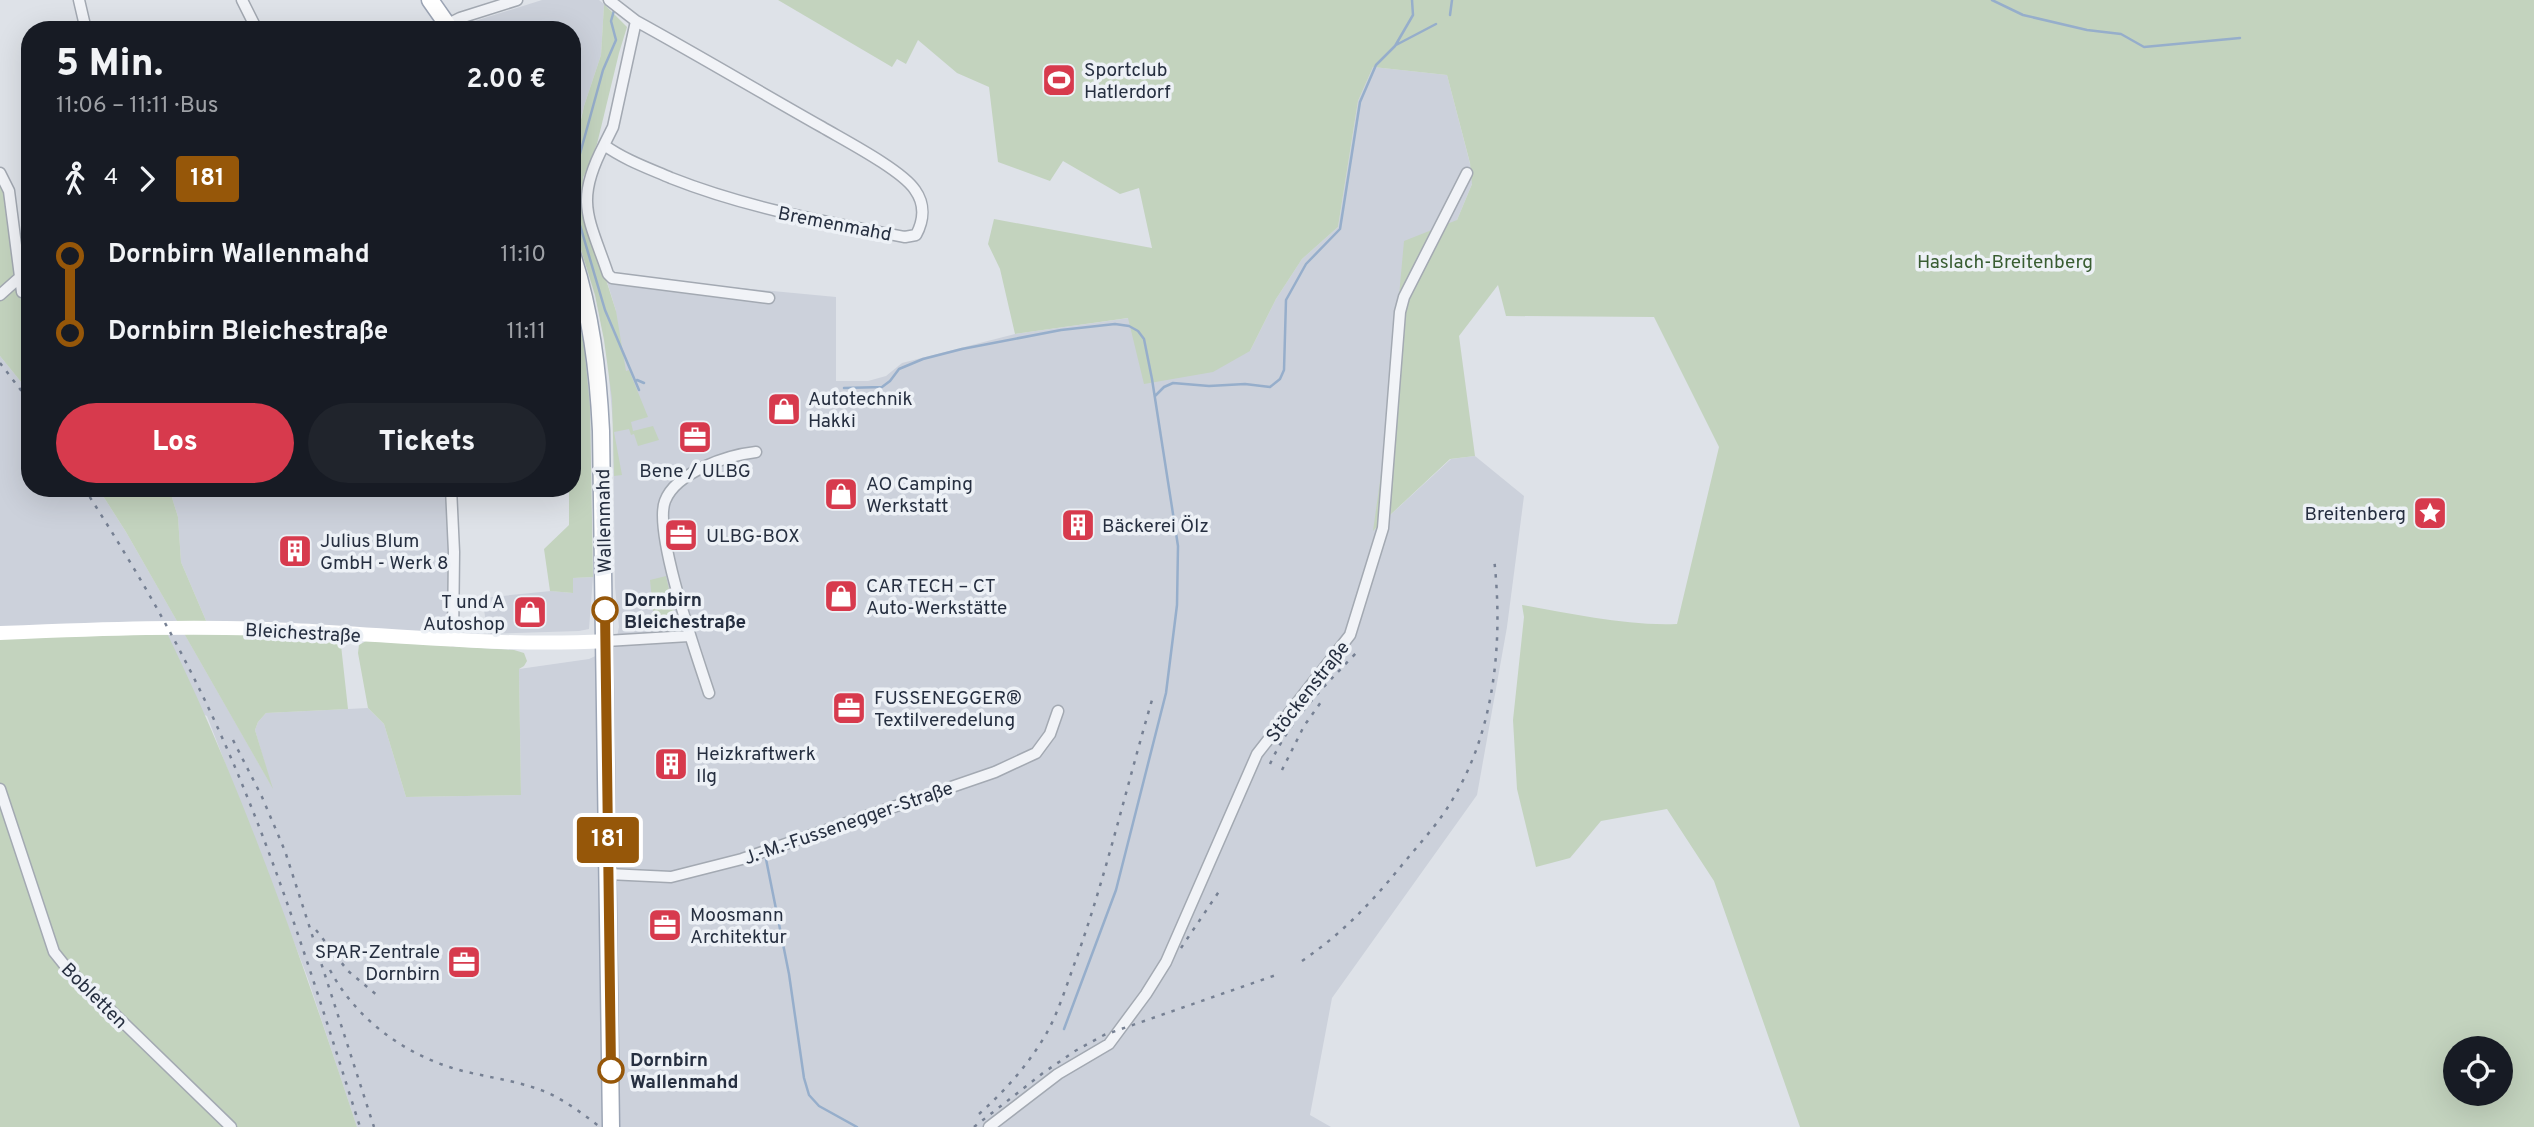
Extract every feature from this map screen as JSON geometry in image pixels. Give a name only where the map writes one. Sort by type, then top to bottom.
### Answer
[{"type":"main road","points":[[430,0],[441,21]]},
{"type":"main road","name":"Wallenmahd","points":[[581,284],[596,360],[601,443],[606,641],[611,1127]]},
{"type":"main road","name":"Bleichestraße","points":[[0,633],[207,628],[531,643],[606,641]]},
{"type":"street","points":[[79,0],[84,21]]},
{"type":"street","points":[[242,0],[252,21]]},
{"type":"street","points":[[463,21],[517,0]]},
{"type":"street","name":"Bremenmahd","points":[[604,145],[639,165],[750,206],[905,237],[916,235],[923,214],[921,201],[914,188],[880,162],[636,21],[609,0]]},
{"type":"street","points":[[636,21],[613,127],[588,181],[586,200],[608,274],[612,278],[769,298]]},
{"type":"street","points":[[0,173],[9,191],[21,287]]},
{"type":"street","name":"Stöckenstraße","points":[[989,1127],[1058,1074],[1109,1044],[1146,994],[1166,962],[1257,754],[1350,635],[1383,528],[1400,312],[1404,297],[1467,173]]},
{"type":"street","points":[[0,295],[19,278]]},
{"type":"street","points":[[709,693],[689,636],[663,536],[662,511],[672,488],[696,470],[742,454],[756,452]]},
{"type":"street","points":[[452,497],[453,640]]},
{"type":"street","points":[[606,641],[689,636]]},
{"type":"street","name":"J.-M.-Fussenegger-Straße","points":[[608,874],[671,877],[742,859],[983,776],[1036,753],[1050,734],[1058,711]]},
{"type":"street","name":"Bobletten","points":[[0,789],[54,952],[231,1127]]},
{"type":"shaded area","points":[[542,0],[599,0],[604,4],[601,55],[581,117],[581,21],[475,21]]},
{"type":"shaded area","points":[[1373,67],[1447,75],[1474,179],[1457,220],[1386,439],[1374,530],[1451,459],[1475,456],[1524,496],[1507,627],[1477,795],[1332,998],[1310,1115],[1331,1127],[357,1127],[307,976],[207,716],[0,637],[0,356],[21,382],[21,497],[104,497],[271,785],[255,730],[266,713],[368,708],[384,724],[406,797],[521,795],[519,669],[589,659],[615,647],[619,627],[615,587],[613,424],[609,378],[616,311],[605,275],[836,297],[836,381],[868,381],[886,376],[902,363],[1015,334],[1129,318],[1250,351],[1276,299],[1302,259],[1338,227],[1358,101]]},
{"type":"shaded area","points":[[172,497],[457,497],[458,647],[366,641],[340,636],[210,630],[181,562],[178,517]]},
{"type":"shaded area","points":[[593,577],[589,629],[488,634],[482,598],[551,591],[573,593],[573,578]]},
{"type":"green space","name":"Haslach-Breitenberg","points":[[778,0],[2534,0],[2534,1127],[1800,1127],[1714,881],[1667,809],[1601,821],[1570,858],[1536,867],[1517,789],[1513,720],[1524,617],[1522,605],[1619,621],[1677,624],[1719,447],[1654,317],[1506,316],[1498,285],[1459,336],[1475,456],[1450,459],[1373,531],[1386,439],[1404,241],[1457,220],[1472,184],[1470,163],[1447,75],[1373,67],[1358,101],[1338,227],[1302,259],[1276,299],[1250,351],[1213,372],[1144,384],[1128,318],[1015,334],[1000,269],[988,244],[994,219],[1152,248],[1139,188],[1120,194],[1063,161],[1050,181],[998,162],[989,87],[957,73],[918,40],[906,64],[897,59],[892,67]]},
{"type":"green space","points":[[604,4],[627,27],[597,144],[583,178],[583,207],[616,311],[626,371],[629,370],[648,417],[631,422],[633,431],[653,426],[659,440],[638,446],[629,429],[614,432],[622,475],[614,476],[612,399],[604,340],[595,295],[581,250],[581,120],[601,55]]},
{"type":"green space","points":[[0,182],[6,197],[13,269],[21,299],[21,382],[0,356]]},
{"type":"green space","points":[[581,332],[590,406],[593,577],[573,578],[573,593],[550,591],[544,549],[569,525],[569,497],[581,497]]},
{"type":"green space","points":[[104,497],[172,497],[178,517],[181,562],[210,630],[340,636],[348,709],[266,713],[258,722],[255,730],[273,789]]},
{"type":"green space","points":[[666,576],[677,624],[670,630],[644,630],[644,621],[654,620],[650,580]]},
{"type":"green space","points":[[167,633],[221,754],[270,877],[357,1127],[0,1127],[0,637]]},
{"type":"green space","points":[[366,641],[514,650],[524,653],[527,661],[519,669],[521,795],[406,797],[384,724],[368,708],[358,653],[359,645]]},
{"type":"waterway","points":[[1155,396],[1173,383],[1270,387],[1280,379],[1284,370],[1286,300],[1306,264],[1340,229],[1360,102],[1376,65],[1395,46],[1413,15],[1412,0]]},
{"type":"waterway","points":[[1450,15],[1452,0]]},
{"type":"waterway","points":[[1992,0],[2023,15],[2087,30],[2121,34],[2144,47],[2240,38]]},
{"type":"waterway","points":[[581,150],[603,70],[616,40],[611,21],[615,7]]},
{"type":"waterway","points":[[1396,45],[1436,24]]},
{"type":"waterway","points":[[581,229],[605,310],[639,390]]},
{"type":"waterway","points":[[844,388],[882,387],[899,369],[923,359],[1061,330],[1115,324],[1129,326],[1138,331],[1144,339],[1178,546],[1177,605],[1166,693],[1116,890],[1064,1029]]},
{"type":"waterway","points":[[637,380],[644,383]]},
{"type":"waterway","points":[[766,859],[809,1095],[819,1106],[857,1127]]},
{"type":"railway","points":[[0,363],[21,390]]},
{"type":"railway","points":[[90,497],[170,633],[216,724],[276,872],[360,1127]]},
{"type":"railway","points":[[1302,961],[1344,928],[1379,892],[1442,815],[1468,770],[1479,741],[1493,681],[1497,619],[1494,558]]},
{"type":"railway","points":[[1270,764],[1297,718],[1356,653]]},
{"type":"railway","points":[[979,1114],[1007,1087],[1031,1058],[1059,1007],[1098,893],[1152,700]]},
{"type":"railway","points":[[1282,770],[1304,726],[1321,702]]},
{"type":"railway","points":[[233,740],[285,851],[374,1127]]},
{"type":"railway","points":[[1181,948],[1222,887]]},
{"type":"railway","points":[[316,930],[348,971],[378,996]]},
{"type":"railway","points":[[330,970],[341,988],[369,1021],[404,1046],[443,1065],[546,1092],[600,1127]]},
{"type":"railway","points":[[974,1127],[1043,1073],[1104,1035],[1276,975]]},
{"type":"bus line","name":"181","points":[[605,610],[611,1070]]},
{"type":"place","name":"Sportclub Hatlerdorf","points":[[1059,80]]},
{"type":"place","name":"Autotechnik Hakki","points":[[784,409]]},
{"type":"place","name":"Bene / ULBG","points":[[695,437]]},
{"type":"place","name":"AO Camping Werkstatt","points":[[841,494]]},
{"type":"place","name":"Breitenberg","points":[[2430,513]]},
{"type":"place","name":"Bäckerei Ölz","points":[[1078,525]]},
{"type":"place","name":"ULBG-BOX","points":[[681,535]]},
{"type":"place","name":"Julius Blum GmbH - Werk 8","points":[[295,551]]},
{"type":"place","name":"CAR TECH – CT Auto-Werkstätte","points":[[841,596]]},
{"type":"place","name":"Dornbirn Bleichestraße","points":[[605,610]]},
{"type":"place","name":"T und A Autoshop","points":[[530,612]]},
{"type":"place","name":"FUSSENEGGER® Textilveredelung","points":[[849,708]]},
{"type":"place","name":"Heizkraftwerk Ilg","points":[[671,764]]},
{"type":"place","name":"Moosmann Architektur","points":[[665,925]]},
{"type":"place","name":"SPAR-Zentrale Dornbirn","points":[[464,962]]},
{"type":"place","name":"Dornbirn Wallenmahd","points":[[611,1070]]}]
